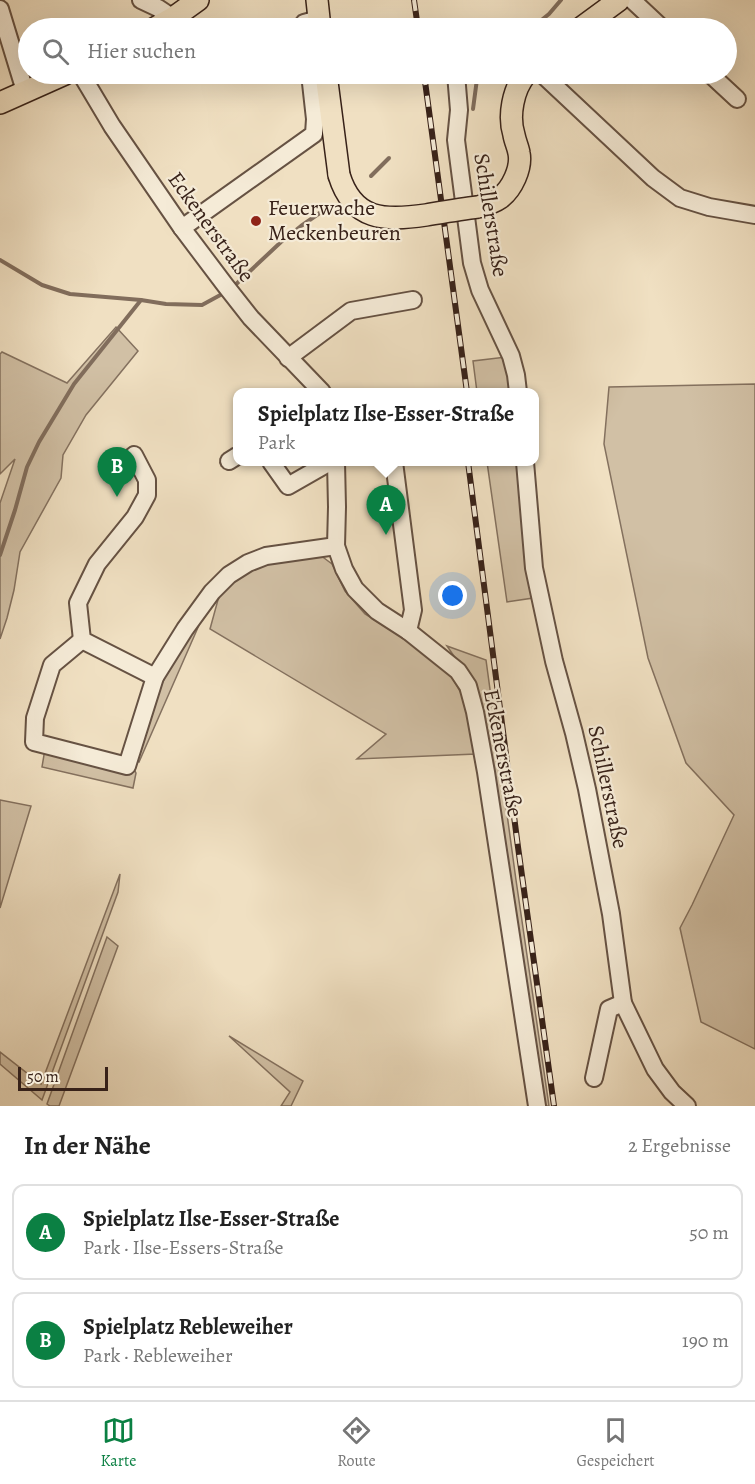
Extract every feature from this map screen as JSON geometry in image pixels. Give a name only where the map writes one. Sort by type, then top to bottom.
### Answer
[{"type":"main road","points":[[171,18],[198,0]]},
{"type":"main road","points":[[595,18],[619,0]]},
{"type":"main road","points":[[0,103],[41,84]]},
{"type":"main road","points":[[327,84],[339,175],[343,189],[359,208],[377,216],[391,218],[478,207],[500,198],[507,191],[513,182],[520,155],[513,134],[513,107],[520,84]]},
{"type":"street","points":[[141,0],[159,8],[162,18]]},
{"type":"street","points":[[632,0],[651,18]]},
{"type":"street","points":[[0,9],[18,68]]},
{"type":"street","points":[[23,84],[25,91]]},
{"type":"street","name":"Eckenerstraße","points":[[87,84],[112,126],[228,290],[251,318],[317,388]]},
{"type":"street","points":[[182,228],[314,134],[315,119],[311,84]]},
{"type":"street","name":"Schillerstraße","points":[[457,84],[459,110],[456,140],[472,263],[480,290],[511,356],[517,388]]},
{"type":"street","points":[[553,84],[653,178],[680,198],[709,207],[755,215]]},
{"type":"street","points":[[721,84],[737,99]]},
{"type":"street","points":[[288,358],[351,311],[413,300]]},
{"type":"street","points":[[82,640],[78,603],[97,564],[135,517],[147,495],[147,480],[134,455]]},
{"type":"street","points":[[274,466],[288,486],[323,466]]},
{"type":"street","name":"Eckenerstraße","points":[[336,466],[336,546],[344,569],[355,589],[378,611],[458,671],[468,686],[486,772],[537,1106]]},
{"type":"street","points":[[395,466],[413,610],[408,632]]},
{"type":"street","name":"Schillerstraße","points":[[525,466],[534,568],[554,661],[580,754],[591,806],[611,914],[623,1003],[655,1070],[672,1092],[687,1106]]},
{"type":"street","points":[[82,640],[52,665],[35,718],[34,742],[127,766],[155,677],[212,592],[229,575],[248,563],[266,556],[336,546]]},
{"type":"street","points":[[82,640],[155,677]]},
{"type":"street","points":[[594,1078],[609,1009],[623,1003]]},
{"type":"shaded area","points":[[116,327],[138,351],[86,415],[63,455],[61,478],[20,552],[14,590],[0,639],[0,503],[15,459],[0,474],[0,354],[2,352],[67,383]]},
{"type":"shaded area","points":[[506,357],[513,388],[476,388],[473,361]]},
{"type":"shaded area","points":[[755,384],[755,1049],[701,1022],[680,928],[734,815],[686,763],[648,658],[604,444],[609,387]]},
{"type":"shaded area","points":[[488,466],[518,466],[533,598],[507,602]]},
{"type":"shaded area","points":[[320,555],[332,564],[345,591],[365,614],[411,643],[450,674],[465,700],[476,754],[357,759],[386,734],[210,629],[219,596],[227,585],[259,566]]},
{"type":"shaded area","points":[[203,616],[139,762],[131,759],[151,696]]},
{"type":"shaded area","points":[[447,646],[486,660],[549,1106],[540,1106],[469,678]]},
{"type":"shaded area","points":[[45,749],[134,769],[136,773],[133,788],[42,767]]},
{"type":"shaded area","points":[[0,800],[31,806],[0,908]]},
{"type":"shaded area","points":[[120,874],[118,892],[42,1100],[0,1064],[0,1052],[41,1084]]},
{"type":"shaded area","points":[[107,937],[118,946],[59,1106],[50,1106],[47,1104]]},
{"type":"shaded area","points":[[229,1036],[303,1081],[291,1106],[281,1106],[290,1092]]},
{"type":"waterway","points":[[544,18],[561,0]]},
{"type":"waterway","points":[[473,109],[476,84]]},
{"type":"waterway","points":[[371,176],[389,158]]},
{"type":"waterway","points":[[233,287],[281,242],[327,208]]},
{"type":"waterway","points":[[0,260],[42,285],[70,294],[166,304],[202,305],[224,293]]},
{"type":"waterway","points":[[0,555],[27,467],[39,442],[74,384],[141,300]]},
{"type":"railway","points":[[414,0],[417,18]]},
{"type":"railway","points":[[425,84],[466,388]]},
{"type":"railway","points":[[469,466],[554,1106]]},
{"type":"place","name":"Feuerwache Meckenbeuren","points":[[256,221]]},
{"type":"place","name":"Spielplatz Rebleweiher","points":[[117,497]]},
{"type":"place","name":"Spielplatz Ilse-Esser-Straße","points":[[386,535]]}]
